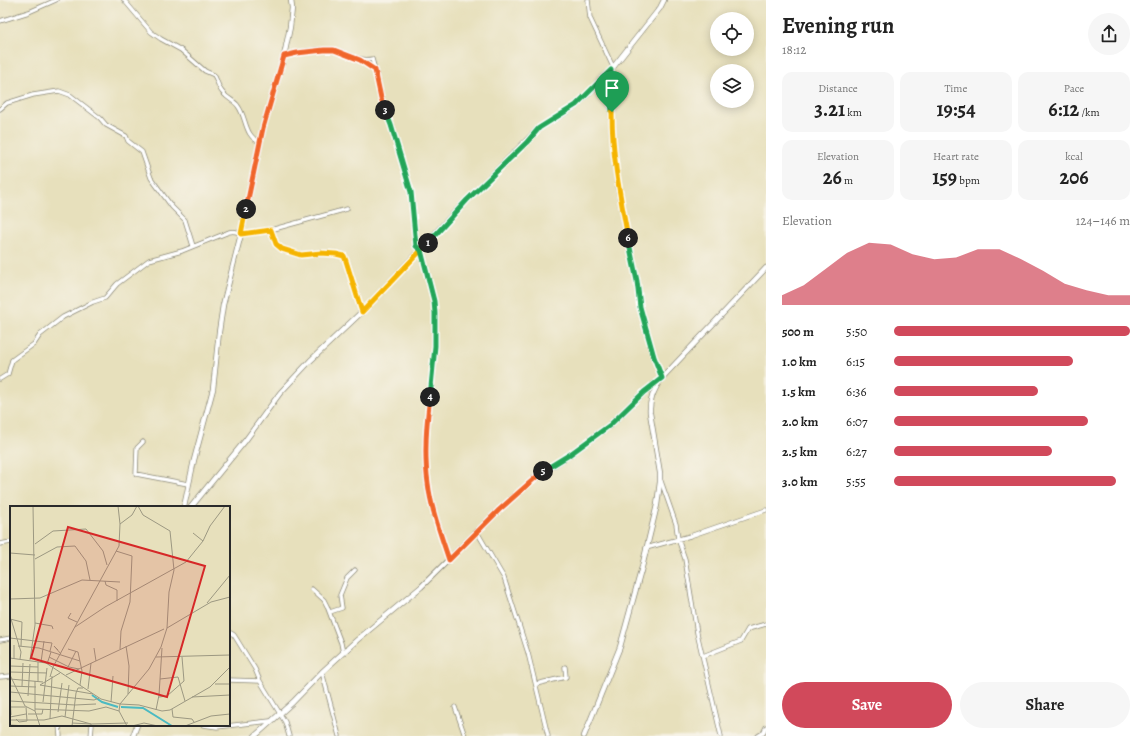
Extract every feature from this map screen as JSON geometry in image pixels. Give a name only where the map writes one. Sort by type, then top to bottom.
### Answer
[{"type":"street","points":[[0,21],[28,12],[56,0]]},
{"type":"street","points":[[124,0],[156,36],[181,50],[205,71],[214,74],[222,92],[236,103],[240,109],[248,132],[252,138],[260,142]]},
{"type":"street","points":[[184,506],[188,484],[213,389],[221,313],[241,234],[264,122],[284,56],[291,23],[291,0]]},
{"type":"street","points":[[588,0],[590,18],[612,68],[610,86],[612,138],[618,189],[637,281],[640,307],[661,379],[651,399],[650,408],[660,479],[676,524],[678,539],[685,559],[690,597],[721,736]]},
{"type":"street","points":[[192,506],[245,441],[280,393],[319,352],[362,312],[467,200],[527,142],[539,128],[576,105],[612,68],[660,8],[664,0]]},
{"type":"street","points":[[284,56],[324,50],[340,52],[360,60],[375,70]]},
{"type":"street","points":[[360,60],[372,59],[381,98],[391,125],[411,192],[416,246],[421,250],[434,301],[435,346],[426,436],[426,470],[430,498],[449,560]]},
{"type":"street","points":[[0,109],[7,103],[38,94],[59,91],[70,95],[100,118],[106,125],[126,136],[128,141],[142,152],[151,178],[172,207],[185,220],[193,246]]},
{"type":"street","points":[[0,379],[8,374],[12,360],[34,344],[40,335],[63,317],[105,298],[121,281],[148,260],[177,253],[229,232],[236,231],[241,234],[271,230],[347,209]]},
{"type":"street","points":[[271,230],[276,244],[282,249],[301,255],[321,253],[344,256],[362,312]]},
{"type":"street","points":[[255,736],[293,702],[343,652],[410,596],[449,560],[499,510],[535,478],[605,428],[644,392],[661,379],[766,268]]},
{"type":"street","points":[[143,442],[137,448],[136,474],[188,484]]},
{"type":"street","points":[[584,736],[620,648],[657,504],[660,479]]},
{"type":"street","points":[[646,548],[690,536],[766,510]]},
{"type":"street","points":[[477,532],[504,578],[522,630],[548,736]]},
{"type":"street","points":[[0,544],[10,542]]},
{"type":"street","points":[[330,612],[342,608],[340,595],[347,578],[355,570]]},
{"type":"street","points":[[312,589],[324,600],[330,612],[342,643],[343,652]]},
{"type":"street","points":[[703,656],[741,641],[748,629],[766,624]]},
{"type":"street","points":[[230,632],[234,635],[256,669],[260,681],[286,722],[289,736]]},
{"type":"street","points":[[0,640],[10,638]]},
{"type":"street","points":[[536,684],[566,677],[565,667]]},
{"type":"street","points":[[322,672],[339,736]]},
{"type":"street","points":[[0,677],[10,676]]},
{"type":"street","points":[[230,680],[260,681]]},
{"type":"street","points":[[455,707],[465,736]]},
{"type":"street","points":[[230,726],[270,722]]},
{"type":"street","points":[[59,726],[60,736]]},
{"type":"street","points":[[133,736],[137,726]]},
{"type":"street","points":[[208,726],[227,726]]},
{"type":"street","points":[[758,736],[763,733],[766,727]]},
{"type":"route","points":[[612,112],[610,86],[611,70],[576,105],[539,128],[527,142],[454,213],[421,250],[362,312],[344,256],[339,254],[321,253],[301,255],[279,248],[271,230],[241,234],[263,128],[284,56],[297,53],[334,50],[360,60],[374,68],[377,76],[381,98],[391,125],[411,192],[416,246],[421,250],[434,301],[435,346],[426,436],[426,462],[430,498],[449,560],[499,510],[535,478],[610,425],[644,392],[662,378],[654,357],[640,307],[637,281],[618,189],[612,142],[612,112]]}]
